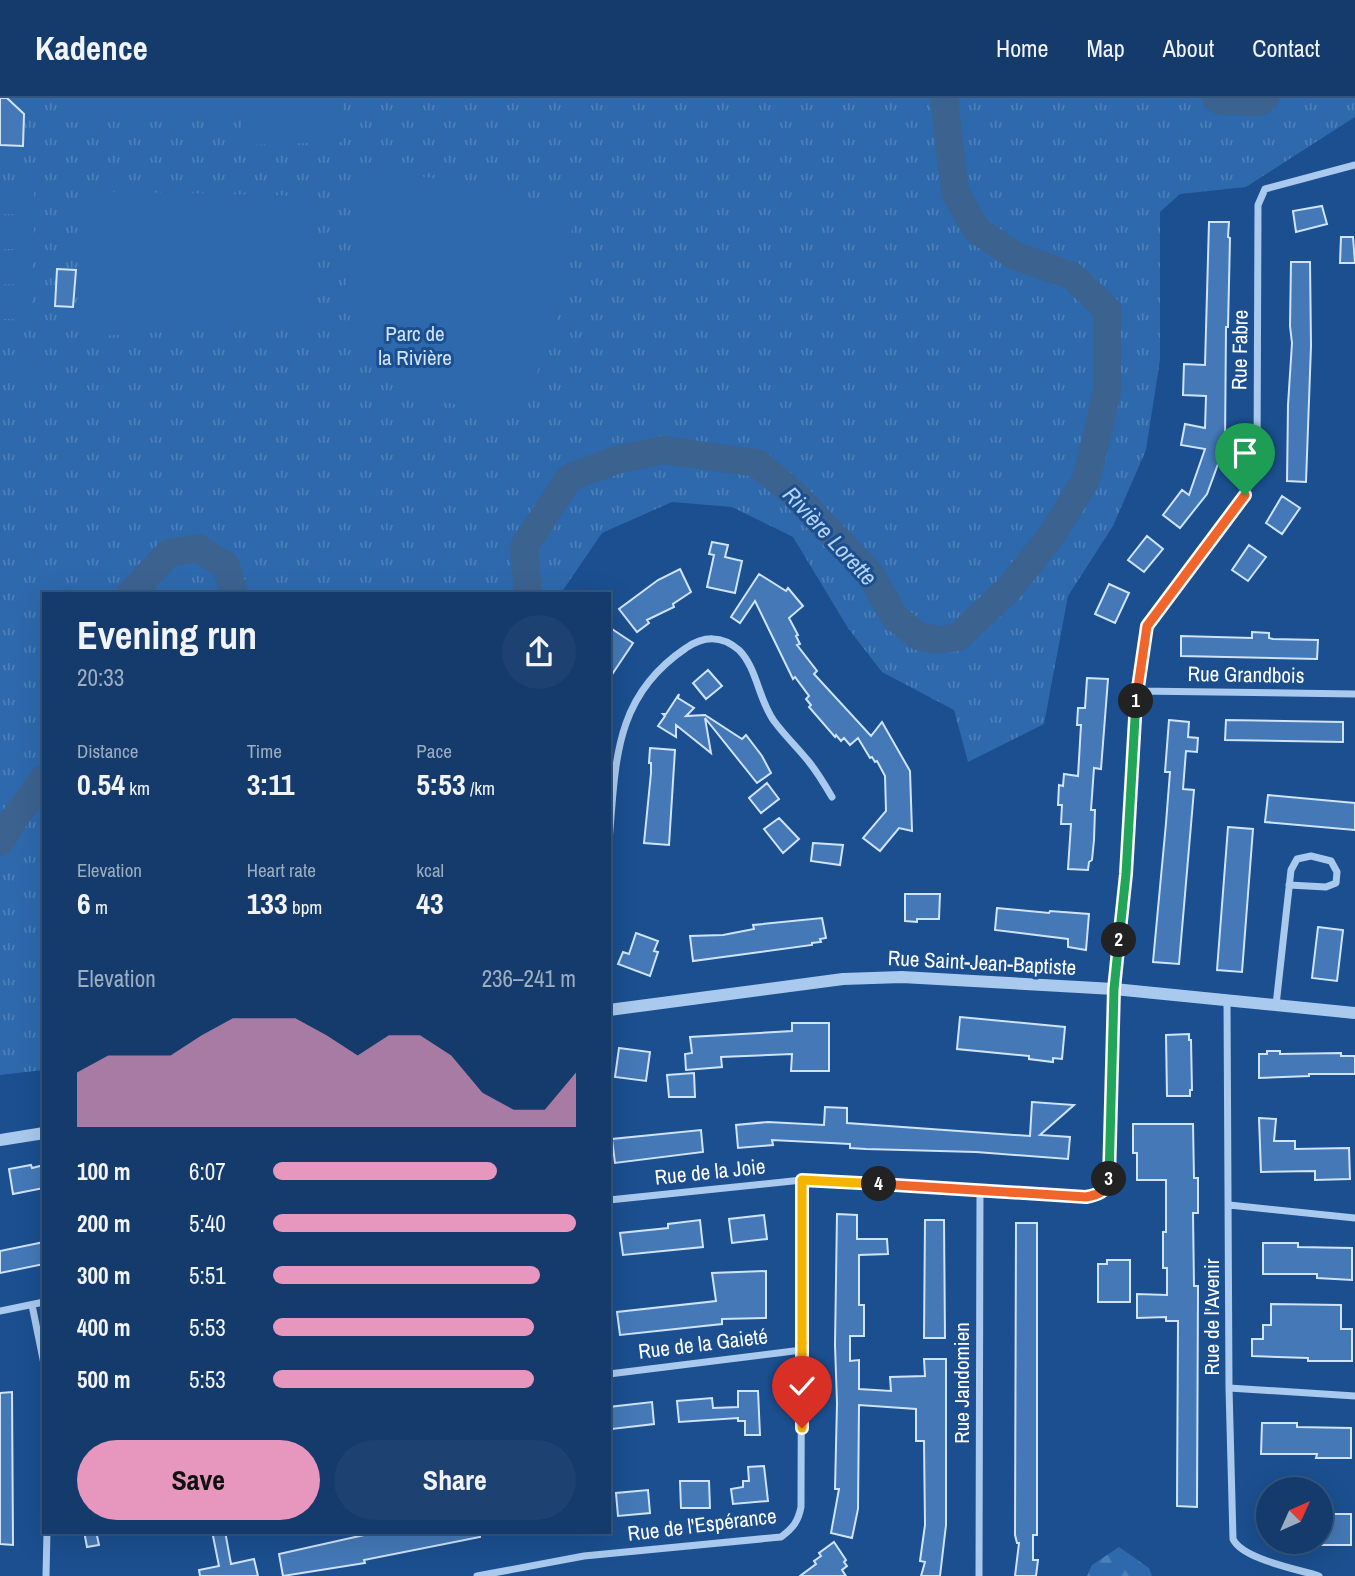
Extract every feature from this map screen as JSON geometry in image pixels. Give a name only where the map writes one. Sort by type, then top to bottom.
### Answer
[{"type":"street","name":"Rue Fabre","points":[[1105,1188],[1111,1172],[1114,989],[1126,874],[1137,691],[1147,626],[1254,480],[1257,462],[1258,205],[1265,189],[1355,165]]},
{"type":"street","points":[[611,820],[618,747],[626,719],[657,673],[698,640],[713,638],[727,642],[740,651],[773,720],[810,763],[832,797]]},
{"type":"street","name":"Rue Grandbois","points":[[1137,691],[1355,694]]},
{"type":"street","points":[[1276,1005],[1289,885],[1291,870],[1297,859],[1311,856],[1331,862],[1337,872],[1336,883],[1326,887],[1289,885]]},
{"type":"street","name":"Rue Saint-Jean-Baptiste","points":[[611,1010],[843,979],[902,977],[1114,989],[1355,1013]]},
{"type":"street","name":"Rue de l'Avenir","points":[[1227,999],[1229,1388],[1233,1539],[1237,1547],[1250,1553],[1318,1576]]},
{"type":"street","points":[[0,1140],[42,1133]]},
{"type":"street","name":"Rue de la Joie","points":[[611,1200],[802,1180],[1086,1197],[1098,1195],[1105,1188]]},
{"type":"street","name":"Rue de l'Espérance","points":[[477,1576],[583,1556],[781,1537],[791,1530],[798,1521],[801,1507],[802,1180]]},
{"type":"street","name":"Rue Jandomien","points":[[979,1576],[980,1190]]},
{"type":"street","points":[[1229,1205],[1355,1218]]},
{"type":"street","points":[[0,1311],[42,1303]]},
{"type":"street","points":[[32,1305],[42,1354]]},
{"type":"street","name":"Rue de la Gaieté","points":[[611,1374],[802,1350]]},
{"type":"street","points":[[1229,1388],[1355,1396]]},
{"type":"street","points":[[46,1576],[47,1534]]},
{"type":"green space","name":"Parc de la Rivière","points":[[0,98],[1355,98],[1355,117],[1246,187],[1180,194],[1160,212],[1160,360],[1146,450],[1113,526],[1068,596],[1044,724],[968,762],[954,710],[882,672],[848,628],[793,537],[732,507],[672,502],[602,533],[562,592],[42,592],[42,1070],[0,1075]]},
{"type":"green space","points":[[67,98],[236,98],[230,120],[67,122]]},
{"type":"green space","points":[[244,98],[342,98],[342,142],[246,145],[242,122]]},
{"type":"green space","points":[[363,167],[468,184],[567,208],[573,220],[562,303],[522,415],[436,401],[394,376],[356,342],[345,296]]},
{"type":"green space","points":[[0,187],[34,188],[34,214],[0,214]]},
{"type":"green space","points":[[86,191],[316,196],[311,323],[82,337]]},
{"type":"green space","points":[[0,223],[34,223],[33,249],[0,249]]},
{"type":"green space","points":[[0,258],[33,258],[33,285],[0,284]]},
{"type":"green space","points":[[0,292],[33,293],[32,319],[0,319]]},
{"type":"green space","points":[[0,356],[39,356],[39,383],[0,383]]},
{"type":"green space","points":[[1119,1547],[1149,1568],[1152,1576],[1087,1576],[1092,1565]]},
{"type":"building","points":[[0,98],[7,98],[24,114],[23,146],[0,145]]},
{"type":"building","points":[[1322,206],[1327,224],[1296,232],[1293,211]]},
{"type":"building","points":[[1209,222],[1229,222],[1225,445],[1207,494],[1180,528],[1163,515],[1182,490],[1189,495],[1205,449],[1181,445],[1185,424],[1205,428],[1206,396],[1183,395],[1184,364],[1205,365]]},
{"type":"building","points":[[1341,237],[1353,237],[1355,263],[1340,263]]},
{"type":"building","points":[[1291,262],[1310,262],[1311,346],[1306,482],[1287,481],[1292,343]]},
{"type":"building","points":[[57,269],[76,270],[73,307],[55,306]]},
{"type":"building","points":[[1282,496],[1300,508],[1282,534],[1266,523]]},
{"type":"building","points":[[1147,536],[1163,549],[1144,572],[1128,560]]},
{"type":"building","points":[[712,542],[728,545],[725,557],[742,561],[735,593],[707,587],[714,555],[709,554]]},
{"type":"building","points":[[1249,545],[1266,557],[1248,581],[1232,570]]},
{"type":"building","points":[[680,569],[691,592],[673,604],[674,607],[647,620],[649,623],[637,632],[619,609],[658,580]]},
{"type":"building","points":[[759,574],[786,591],[788,588],[803,606],[789,618],[798,635],[796,636],[800,644],[797,645],[817,671],[814,674],[871,736],[882,722],[910,771],[912,831],[899,828],[880,851],[863,838],[886,811],[885,776],[877,761],[870,758],[858,738],[850,745],[844,738],[841,741],[836,735],[835,737],[809,707],[811,705],[806,699],[809,696],[795,677],[793,679],[755,601],[740,623],[731,617]]},
{"type":"building","points":[[1109,584],[1129,593],[1115,623],[1095,614]]},
{"type":"building","points":[[611,628],[633,643],[611,676]]},
{"type":"building","points":[[1252,632],[1269,633],[1269,638],[1273,639],[1318,640],[1317,659],[1181,656],[1181,636],[1252,638]]},
{"type":"building","points":[[708,670],[722,686],[706,699],[693,683]]},
{"type":"building","points":[[1087,678],[1108,679],[1101,769],[1094,768],[1091,810],[1095,810],[1094,840],[1088,870],[1068,869],[1071,824],[1061,824],[1062,805],[1058,805],[1059,785],[1063,786],[1064,774],[1078,776],[1081,725],[1077,725],[1078,708],[1085,708]]},
{"type":"building","points":[[679,694],[678,698],[694,708],[686,716],[705,715],[742,739],[746,735],[771,773],[757,783],[705,718],[711,753],[676,725],[676,737],[658,726],[665,716],[663,714],[666,714]]},
{"type":"building","points":[[1169,720],[1189,722],[1188,737],[1198,738],[1197,752],[1186,751],[1183,789],[1194,790],[1179,964],[1153,962],[1170,772],[1165,772]]},
{"type":"building","points":[[1226,720],[1343,722],[1343,742],[1225,740]]},
{"type":"building","points":[[650,748],[675,750],[669,845],[644,843],[651,773]]},
{"type":"building","points":[[767,783],[779,799],[761,813],[749,798]]},
{"type":"building","points":[[1268,795],[1355,803],[1355,830],[1265,822]]},
{"type":"building","points":[[779,818],[799,839],[783,853],[764,829]]},
{"type":"building","points":[[1228,827],[1253,829],[1242,972],[1217,970]]},
{"type":"building","points":[[813,843],[843,845],[840,865],[811,861]]},
{"type":"building","points":[[905,894],[940,894],[939,919],[905,921]]},
{"type":"building","points":[[997,908],[1089,914],[1086,950],[1068,947],[1068,939],[995,930]]},
{"type":"building","points":[[822,918],[826,938],[812,945],[693,961],[690,936],[723,935],[754,929],[753,925]]},
{"type":"building","points":[[1318,927],[1343,930],[1337,981],[1312,978]]},
{"type":"building","points":[[636,933],[658,941],[654,951],[658,952],[650,976],[618,964],[623,952],[629,954]]},
{"type":"building","points":[[960,1017],[1065,1027],[1062,1059],[1053,1058],[1053,1062],[1029,1059],[1029,1056],[957,1049]]},
{"type":"building","points":[[792,1023],[829,1023],[829,1071],[791,1071],[792,1054],[721,1057],[722,1067],[686,1070],[685,1054],[692,1053],[690,1037],[792,1031]]},
{"type":"building","points":[[1189,1034],[1190,1096],[1167,1096],[1166,1035]]},
{"type":"building","points":[[619,1048],[650,1052],[646,1081],[615,1077]]},
{"type":"building","points":[[1267,1051],[1280,1051],[1280,1054],[1341,1053],[1341,1056],[1355,1056],[1355,1074],[1259,1078],[1259,1054],[1267,1054]]},
{"type":"building","points":[[694,1073],[695,1097],[669,1097],[667,1075]]},
{"type":"building","points":[[1032,1102],[1074,1105],[1040,1135],[1070,1137],[1068,1159],[976,1152],[850,1148],[850,1144],[772,1140],[773,1145],[738,1148],[736,1125],[768,1122],[824,1125],[825,1107],[847,1108],[847,1123],[1030,1136]]},
{"type":"building","points":[[1259,1118],[1276,1119],[1274,1141],[1295,1141],[1295,1149],[1349,1148],[1350,1179],[1315,1180],[1315,1171],[1261,1172]]},
{"type":"building","points":[[1133,1124],[1193,1124],[1194,1178],[1198,1178],[1198,1213],[1193,1213],[1194,1286],[1198,1286],[1197,1507],[1177,1506],[1178,1321],[1166,1321],[1166,1317],[1137,1318],[1137,1294],[1167,1295],[1167,1268],[1163,1268],[1166,1180],[1137,1180]]},
{"type":"building","points":[[701,1130],[703,1152],[615,1163],[612,1139]]},
{"type":"building","points":[[42,1166],[42,1188],[13,1194],[9,1169]]},
{"type":"building","points":[[837,1214],[857,1215],[857,1239],[887,1239],[888,1254],[859,1255],[859,1305],[864,1305],[864,1336],[850,1336],[850,1361],[859,1360],[859,1389],[891,1391],[890,1377],[925,1376],[924,1359],[946,1359],[946,1525],[940,1576],[921,1576],[925,1562],[920,1561],[925,1525],[924,1441],[916,1441],[916,1409],[859,1405],[858,1509],[852,1538],[831,1533],[839,1489],[835,1489]]},
{"type":"building","points":[[764,1215],[767,1239],[732,1243],[729,1219]]},
{"type":"building","points":[[700,1220],[703,1247],[623,1255],[620,1233],[668,1228],[668,1224]]},
{"type":"building","points":[[925,1220],[944,1220],[945,1338],[924,1338]]},
{"type":"building","points":[[1016,1223],[1037,1223],[1037,1535],[1033,1535],[1033,1560],[1038,1560],[1036,1576],[1015,1576],[1019,1543],[1015,1535]]},
{"type":"building","points":[[42,1242],[42,1264],[0,1273],[0,1251]]},
{"type":"building","points":[[1263,1243],[1352,1248],[1352,1280],[1317,1278],[1317,1274],[1263,1274]]},
{"type":"building","points":[[1107,1260],[1130,1260],[1130,1302],[1098,1302],[1098,1264],[1107,1264]]},
{"type":"building","points":[[766,1271],[766,1318],[722,1319],[722,1324],[620,1335],[617,1312],[716,1301],[712,1273]]},
{"type":"building","points":[[1271,1304],[1341,1305],[1341,1329],[1352,1329],[1352,1361],[1308,1361],[1308,1358],[1252,1356],[1252,1339],[1263,1339],[1263,1325],[1271,1325]]},
{"type":"building","points":[[738,1391],[758,1391],[760,1435],[745,1435],[745,1421],[738,1421],[738,1418],[679,1422],[677,1401],[712,1398],[713,1408],[738,1407]]},
{"type":"building","points":[[12,1392],[13,1545],[0,1544],[0,1393]]},
{"type":"building","points":[[652,1402],[654,1424],[612,1429],[611,1407]]},
{"type":"building","points":[[1262,1423],[1351,1428],[1351,1458],[1316,1458],[1317,1454],[1261,1454]]},
{"type":"building","points":[[764,1466],[768,1501],[733,1504],[731,1489],[743,1487],[743,1481],[749,1481],[748,1467]]},
{"type":"building","points":[[680,1481],[709,1481],[710,1508],[681,1508]]},
{"type":"building","points":[[648,1490],[650,1513],[618,1516],[616,1493]]},
{"type":"building","points":[[1334,1514],[1351,1514],[1351,1545],[1334,1545]]},
{"type":"building","points":[[85,1534],[97,1534],[99,1545],[87,1547]]},
{"type":"building","points":[[213,1534],[226,1534],[231,1564],[254,1559],[258,1576],[200,1576],[199,1570],[219,1566]]},
{"type":"building","points":[[369,1534],[480,1534],[480,1537],[364,1560],[365,1563],[283,1576],[279,1554]]},
{"type":"building","points":[[834,1542],[846,1560],[844,1562],[847,1566],[842,1570],[846,1576],[800,1576],[816,1564],[814,1561],[821,1556],[819,1553]]},
{"type":"waterway","name":"Rivière Lorette","points":[[528,592],[524,547],[569,478],[616,460],[663,450],[757,463],[794,494],[870,574],[894,616],[918,636],[938,640],[958,637],[1009,589],[1051,536],[1086,480],[1107,392],[1107,309],[1072,276],[1013,255],[976,229],[955,192],[944,98]]},
{"type":"waterway","name":"Rivière Lorette","points":[[1216,98],[1221,101],[1260,102],[1265,98]]},
{"type":"waterway","name":"Rivière Lorette","points":[[132,592],[169,553],[198,548],[226,566],[234,592]]},
{"type":"waterway","name":"Rivière Lorette","points":[[0,842],[42,781]]},
{"type":"route","points":[[802,1428],[802,1180],[1086,1197],[1098,1195],[1108,1184],[1111,1172],[1114,989],[1126,874],[1137,691],[1147,626],[1245,495]]}]
